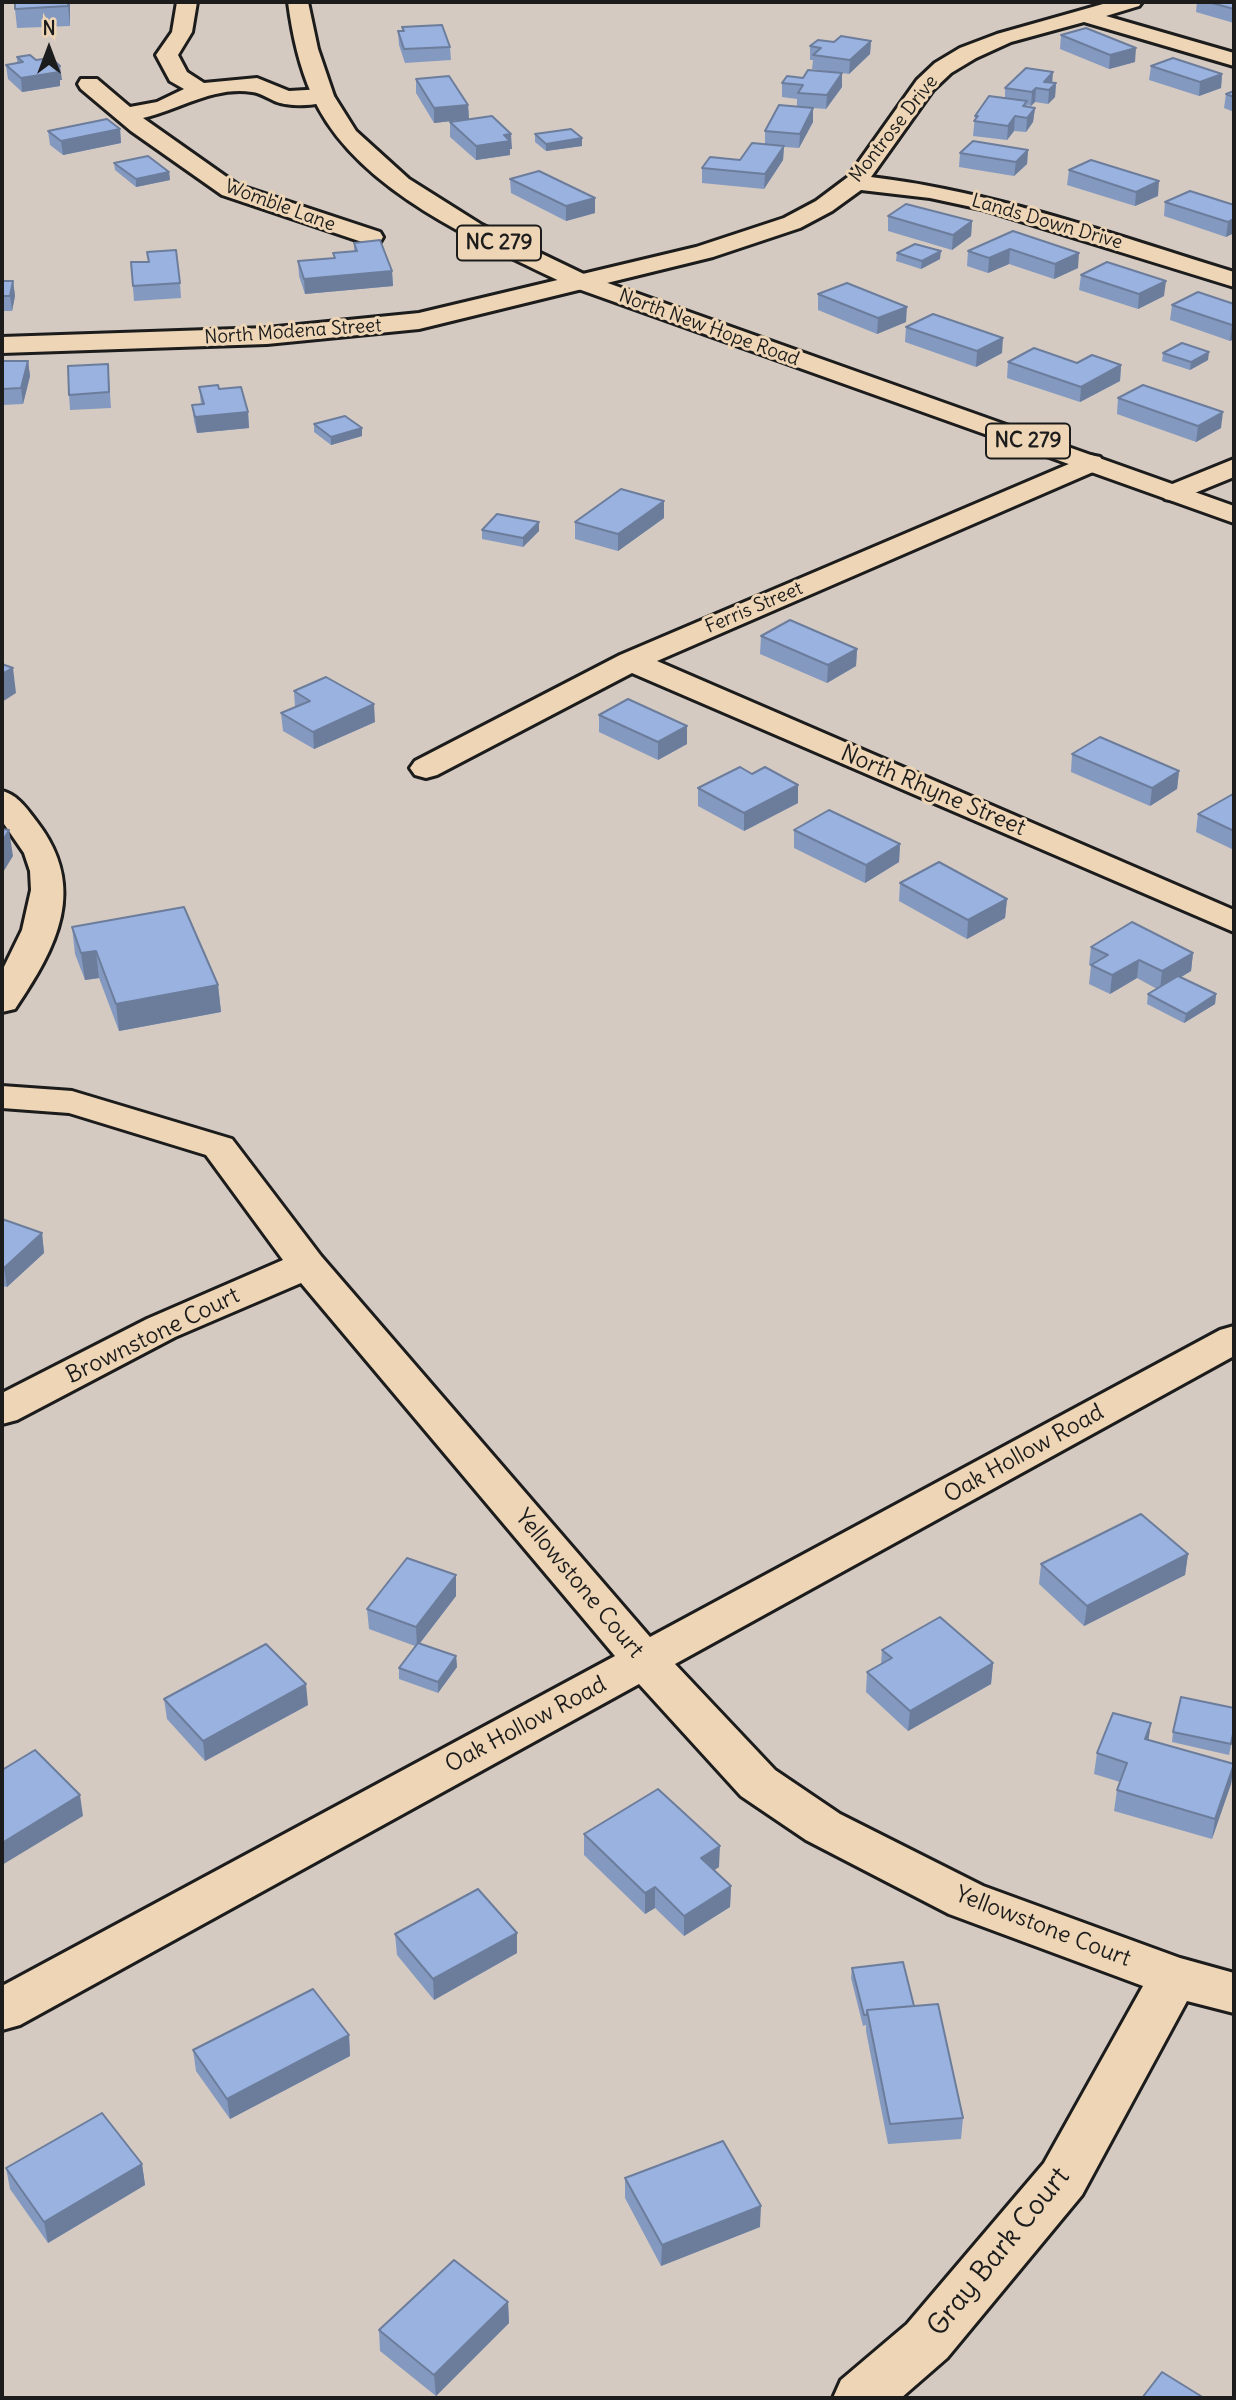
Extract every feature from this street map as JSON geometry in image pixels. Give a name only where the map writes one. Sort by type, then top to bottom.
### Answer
[{"type":"street","points":[[187,2],[181,32],[167,55],[178,76],[200,90]]},
{"type":"street","name":"North New Hope Road","points":[[298,2],[307,49],[323,96],[347,135],[401,184],[474,230],[579,281],[1234,515]]},
{"type":"street","name":"Montrose Drive","points":[[579,281],[660,264],[792,223],[824,206],[856,182],[925,85],[943,68],[1004,38],[1132,2]]},
{"type":"street","points":[[1048,5],[1234,60]]},
{"type":"street","name":"Womble Lane","points":[[89,84],[128,114],[139,126],[206,176],[230,190],[371,237]]},
{"type":"street","points":[[128,114],[163,107],[200,90],[257,85],[286,98],[323,96]]},
{"type":"street","name":"Lands Down Drive","points":[[856,182],[930,191],[986,203],[1234,280]]},
{"type":"street","name":"North Modena Street","points":[[2,345],[267,336],[347,330],[419,321],[482,308],[579,281]]},
{"type":"street","name":"Ferris Street","points":[[426,768],[631,660],[1090,463]]},
{"type":"street","points":[[1175,493],[1234,467]]},
{"type":"street","name":"North Rhyne Street","points":[[631,660],[1234,922]]},
{"type":"street","points":[[2,801],[24,826],[43,855],[49,891],[36,935],[2,1001]]},
{"type":"street","name":"Yellowstone Court","points":[[2,1097],[72,1102],[219,1147],[307,1265],[645,1661],[758,1783],[823,1827],[966,1900],[1174,1978],[1234,1993]]},
{"type":"street","name":"Brownstone Court","points":[[2,1410],[160,1328],[307,1265]]},
{"type":"street","name":"Oak Hollow Road","points":[[2,2010],[1234,1339]]},
{"type":"street","name":"Gray Bark Court","points":[[861,2398],[928,2341],[1063,2179],[1174,1978]]},
{"type":"building","points":[[15,2],[68,2],[68,6],[15,9]]},
{"type":"building","points":[[1208,2],[1234,2],[1234,9]]},
{"type":"building","points":[[442,25],[450,47],[404,49],[398,31],[404,31],[402,27]]},
{"type":"building","points":[[1086,28],[1136,48],[1110,55],[1061,35]]},
{"type":"building","points":[[841,36],[871,41],[850,60],[813,55],[821,48],[810,46],[818,40],[834,42]]},
{"type":"building","points":[[30,55],[36,60],[51,58],[60,66],[53,67],[59,72],[21,78],[6,65],[23,62],[17,57]]},
{"type":"building","points":[[1173,58],[1222,74],[1200,82],[1151,66]]},
{"type":"building","points":[[1026,68],[1053,72],[1044,82],[1056,83],[1049,90],[1036,88],[1032,92],[1005,88]]},
{"type":"building","points":[[808,70],[842,73],[827,95],[798,93],[803,85],[782,83],[787,76],[803,78]]},
{"type":"building","points":[[449,76],[468,105],[434,108],[416,79]]},
{"type":"building","points":[[989,96],[1027,101],[1023,106],[1035,108],[1027,118],[1015,116],[1008,126],[974,121]]},
{"type":"building","points":[[779,105],[813,108],[800,134],[765,131]]},
{"type":"building","points":[[492,116],[511,134],[504,135],[510,141],[476,146],[450,122]]},
{"type":"building","points":[[107,119],[120,129],[61,141],[48,131]]},
{"type":"building","points":[[571,129],[582,138],[546,144],[535,134]]},
{"type":"building","points":[[973,141],[1028,150],[1016,162],[960,153]]},
{"type":"building","points":[[752,143],[784,146],[765,174],[702,168],[710,157],[740,160]]},
{"type":"building","points":[[148,156],[169,172],[136,179],[114,163]]},
{"type":"building","points":[[1091,160],[1159,181],[1136,192],[1069,170]]},
{"type":"building","points":[[539,171],[595,198],[566,206],[510,179]]},
{"type":"building","points":[[1190,191],[1234,205],[1234,219],[1228,222],[1165,202]]},
{"type":"building","points":[[906,204],[972,221],[953,235],[888,216]]},
{"type":"building","points":[[1013,231],[1079,253],[1055,264],[1010,249],[989,258],[968,251]]},
{"type":"building","points":[[380,240],[392,271],[304,279],[298,261],[335,258],[333,253],[357,251],[354,243]]},
{"type":"building","points":[[915,244],[941,251],[922,261],[897,253]]},
{"type":"building","points":[[176,250],[180,283],[133,286],[131,262],[149,262],[147,252]]},
{"type":"building","points":[[1107,262],[1166,281],[1139,294],[1081,275]]},
{"type":"building","points":[[2,281],[13,281],[10,296],[2,296]]},
{"type":"building","points":[[847,283],[907,307],[878,318],[818,294]]},
{"type":"building","points":[[1198,292],[1234,304],[1234,324],[1172,305]]},
{"type":"building","points":[[933,314],[1003,338],[977,351],[906,327]]},
{"type":"building","points":[[1182,343],[1209,352],[1191,362],[1163,353]]},
{"type":"building","points":[[1034,348],[1077,363],[1092,355],[1121,365],[1081,387],[1008,362]]},
{"type":"building","points":[[2,361],[28,361],[21,388],[2,389]]},
{"type":"building","points":[[108,364],[109,392],[69,395],[68,366]]},
{"type":"building","points":[[218,385],[219,389],[241,387],[248,412],[195,417],[192,405],[204,404],[199,387]]},
{"type":"building","points":[[1143,385],[1223,412],[1198,426],[1118,398]]},
{"type":"building","points":[[345,416],[362,428],[331,437],[314,424]]},
{"type":"building","points":[[621,489],[664,501],[618,534],[575,522]]},
{"type":"building","points":[[497,514],[539,522],[523,538],[482,530]]},
{"type":"building","points":[[790,620],[857,649],[828,665],[761,636]]},
{"type":"building","points":[[2,664],[13,668],[2,674]]},
{"type":"building","points":[[326,677],[374,704],[313,732],[281,713],[310,701],[294,691]]},
{"type":"building","points":[[628,699],[687,726],[658,742],[599,715]]},
{"type":"building","points":[[1100,737],[1179,771],[1152,788],[1072,754]]},
{"type":"building","points":[[740,767],[752,774],[765,767],[798,785],[744,813],[698,788]]},
{"type":"building","points":[[1234,794],[1234,831],[1198,814]]},
{"type":"building","points":[[829,810],[900,844],[866,865],[794,830]]},
{"type":"building","points":[[2,829],[9,830],[2,842]]},
{"type":"building","points":[[939,862],[1007,899],[968,920],[900,883]]},
{"type":"building","points":[[184,907],[218,985],[116,1004],[96,951],[81,953],[72,927]]},
{"type":"building","points":[[1132,922],[1193,953],[1162,971],[1139,960],[1112,975],[1091,965],[1108,955],[1091,947]]},
{"type":"building","points":[[1178,976],[1216,994],[1186,1014],[1148,994]]},
{"type":"building","points":[[2,1219],[42,1233],[4,1268],[2,1267]]},
{"type":"building","points":[[1141,1514],[1188,1554],[1087,1606],[1041,1564]]},
{"type":"building","points":[[407,1558],[456,1575],[416,1627],[367,1609]]},
{"type":"building","points":[[940,1617],[993,1663],[910,1711],[867,1672],[892,1658],[882,1650]]},
{"type":"building","points":[[418,1643],[456,1656],[438,1682],[399,1668]]},
{"type":"building","points":[[266,1644],[306,1684],[203,1741],[164,1699]]},
{"type":"building","points":[[1181,1697],[1234,1708],[1231,1744],[1173,1732]]},
{"type":"building","points":[[1113,1713],[1151,1723],[1145,1739],[1234,1764],[1215,1819],[1117,1790],[1127,1763],[1097,1753]]},
{"type":"building","points":[[35,1750],[80,1795],[2,1843],[2,1770]]},
{"type":"building","points":[[658,1789],[720,1846],[701,1858],[731,1886],[684,1916],[655,1887],[645,1893],[584,1834]]},
{"type":"building","points":[[478,1889],[517,1933],[433,1979],[395,1934]]},
{"type":"building","points":[[903,1962],[914,2006],[867,2010],[867,2015],[864,2015],[852,1968]]},
{"type":"building","points":[[313,1989],[349,2035],[227,2099],[193,2050]]},
{"type":"building","points":[[938,2004],[963,2118],[890,2124],[867,2010]]},
{"type":"building","points":[[102,2113],[142,2164],[44,2222],[6,2168]]},
{"type":"building","points":[[723,2141],[761,2206],[662,2245],[625,2178]]},
{"type":"building","points":[[454,2260],[508,2302],[434,2375],[379,2330]]},
{"type":"building","points":[[1162,2372],[1204,2398],[1142,2398]]}]
